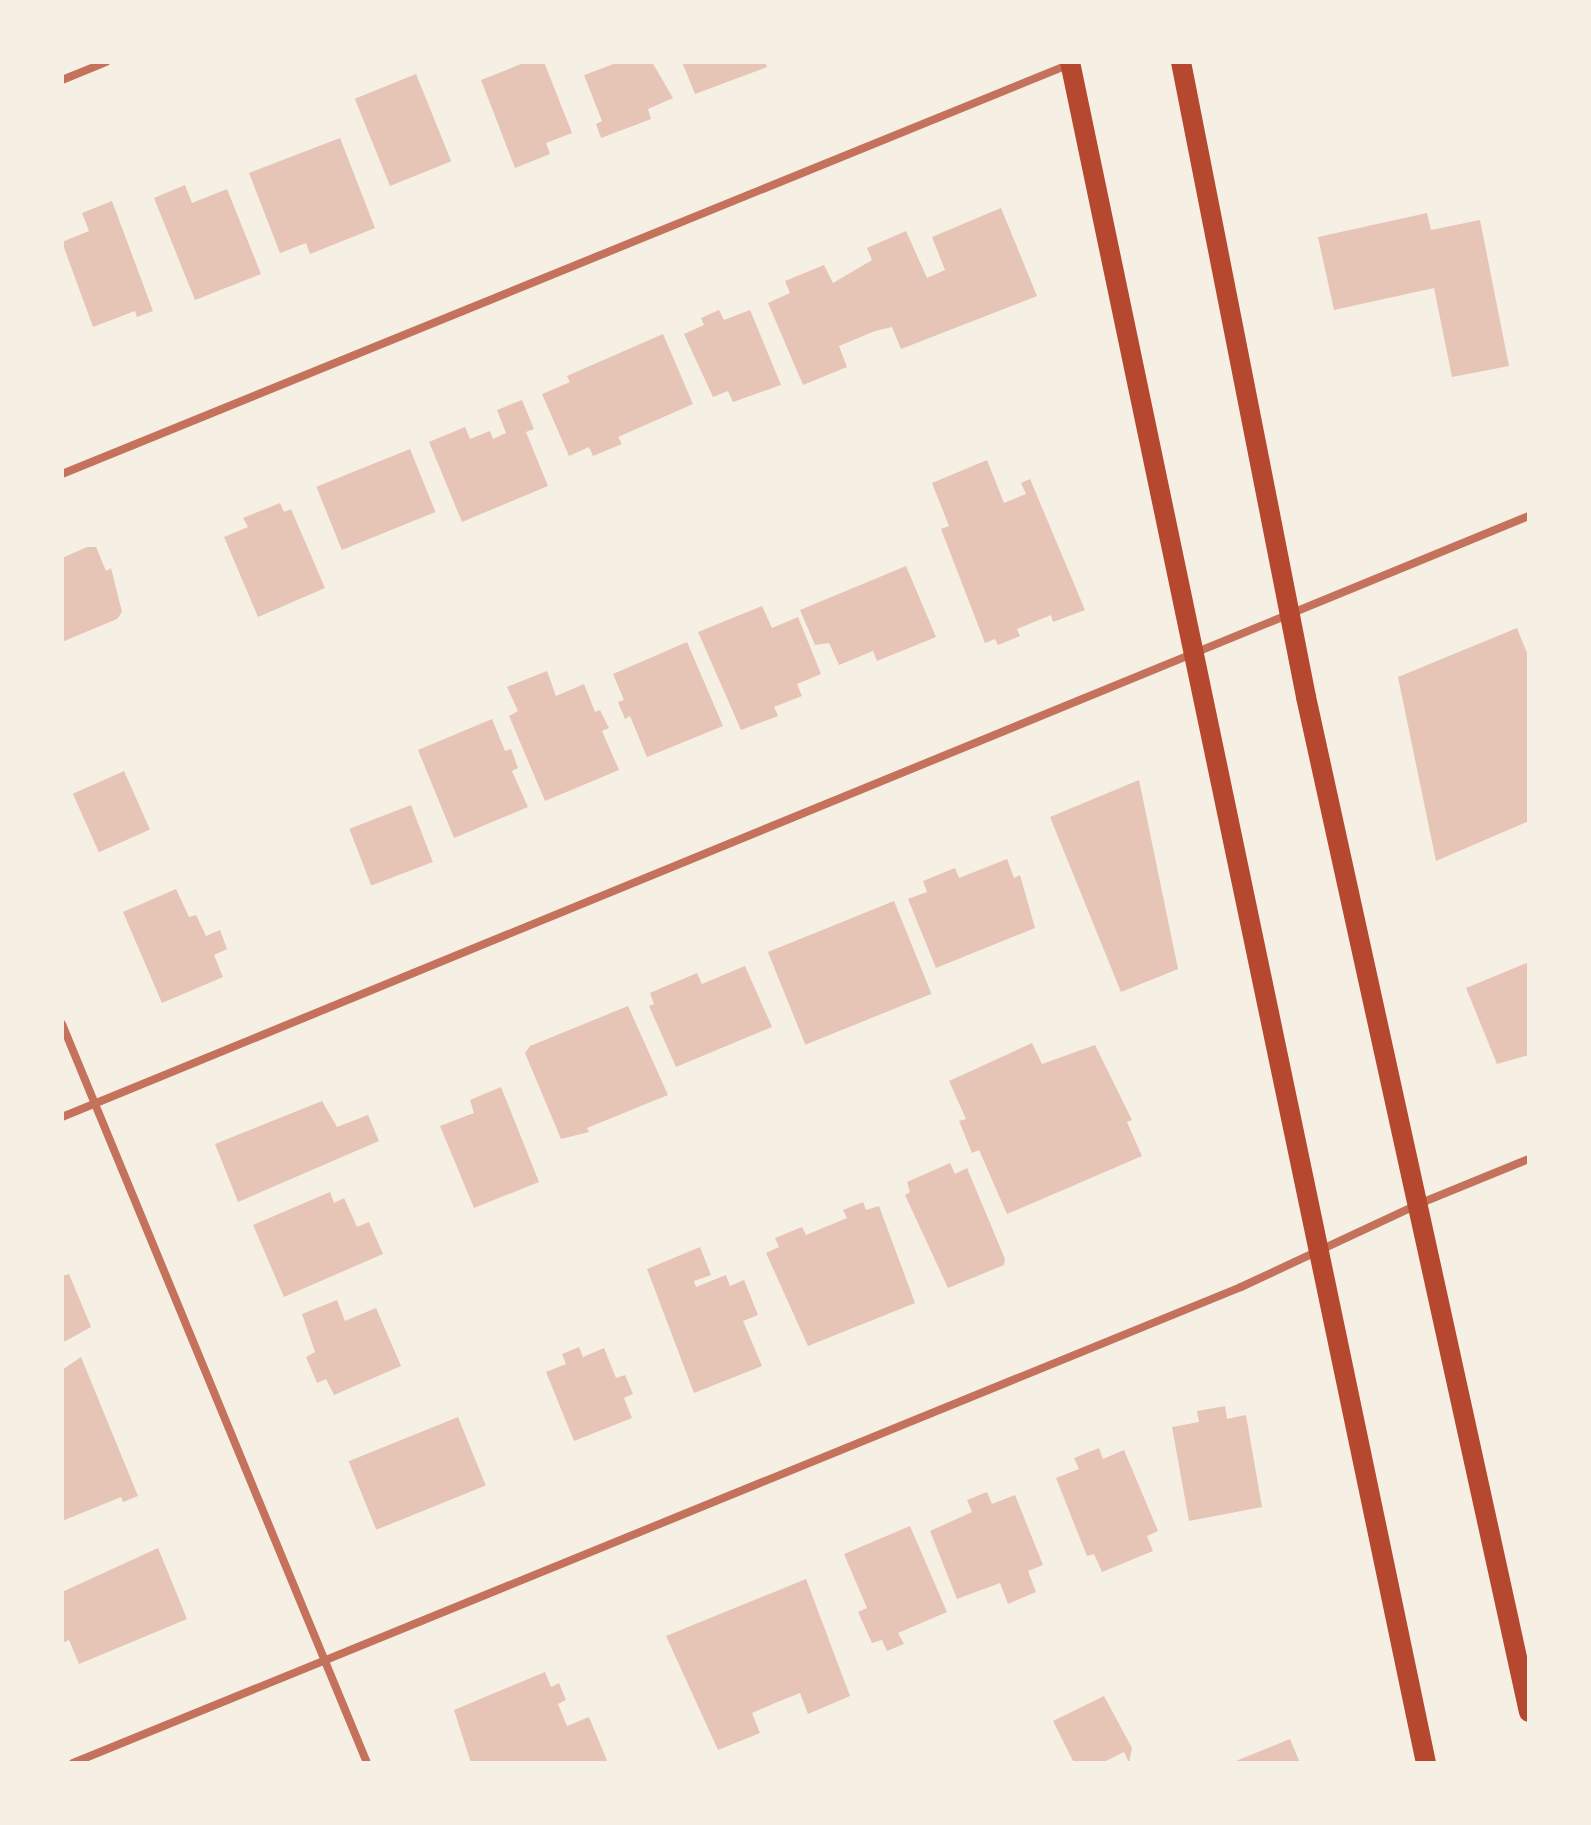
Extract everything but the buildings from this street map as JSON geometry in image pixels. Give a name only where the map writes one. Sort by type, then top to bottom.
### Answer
[{"type":"main road","points":[[1181,62],[1293,613],[1306,697],[1421,1203],[1529,1712]]},
{"type":"main road","points":[[1072,63],[1426,1763]]},
{"type":"street","points":[[62,80],[106,62]]},
{"type":"street","points":[[62,474],[1072,63]]},
{"type":"street","points":[[62,1117],[1529,516]]},
{"type":"street","points":[[62,1024],[367,1763]]},
{"type":"street","points":[[73,1763],[1321,1251],[1421,1203],[1529,1159]]}]
